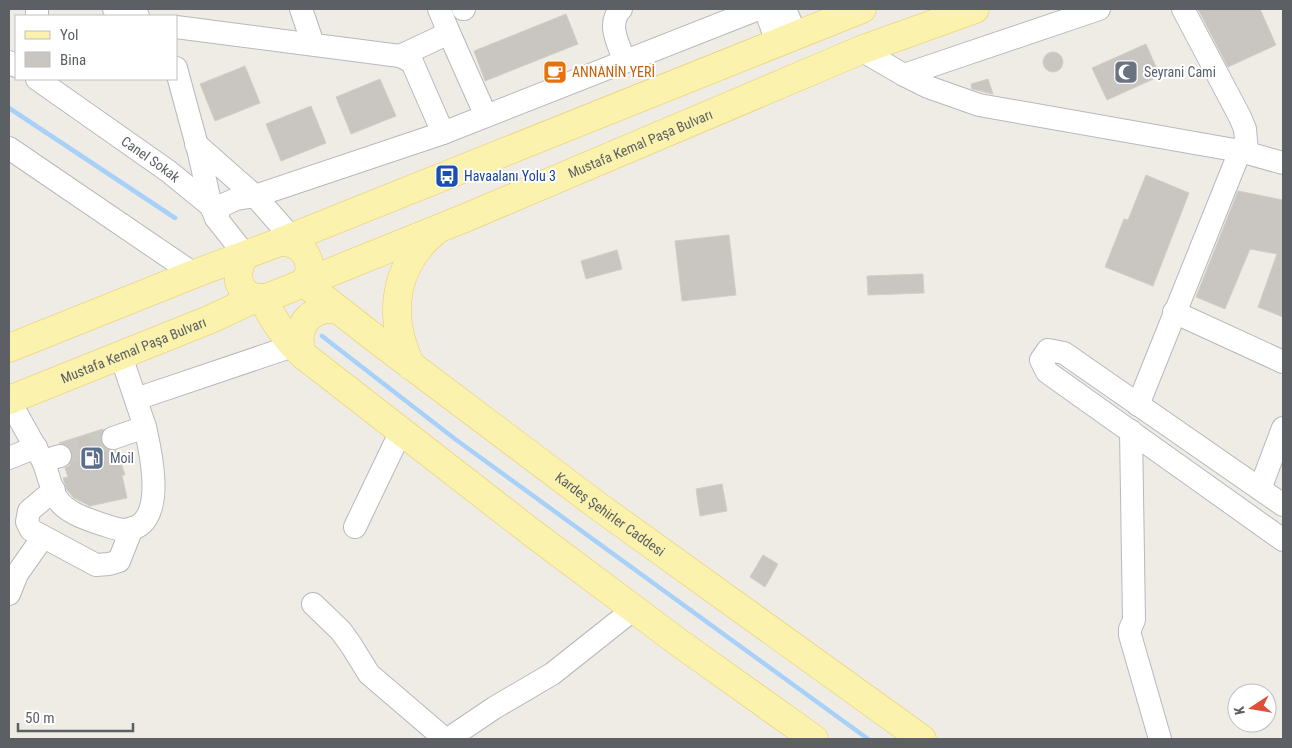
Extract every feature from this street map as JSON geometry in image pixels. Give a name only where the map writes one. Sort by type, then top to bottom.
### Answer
[{"type":"main road","points":[[9,348],[194,274],[286,240],[862,9]]},
{"type":"main road","name":"Mustafa Kemal Paşa Bulvarı","points":[[305,282],[436,230],[862,50],[975,9]]},
{"type":"main road","points":[[411,366],[400,339],[397,325],[400,284],[410,260],[436,230]]},
{"type":"main road","points":[[259,298],[305,282],[309,269],[306,255],[298,246],[286,240]]},
{"type":"main road","points":[[245,256],[238,267],[238,280],[244,291],[259,298],[298,350],[531,532],[814,739]]},
{"type":"main road","name":"Kardeş Şehirler Caddesi","points":[[305,282],[411,366],[598,506],[922,739]]},
{"type":"main road","name":"Mustafa Kemal Paşa Bulvarı","points":[[9,400],[121,356],[259,298]]},
{"type":"main road","points":[[298,350],[300,348],[299,334],[306,321],[317,312],[331,309],[338,310]]},
{"type":"street","points":[[114,9],[135,15]]},
{"type":"street","points":[[302,9],[313,44]]},
{"type":"street","points":[[439,9],[486,116]]},
{"type":"street","points":[[621,9],[615,18],[613,30],[625,62]]},
{"type":"street","points":[[178,75],[214,212],[236,199],[254,196],[443,133],[758,9]]},
{"type":"street","points":[[765,9],[787,39]]},
{"type":"street","points":[[785,9],[787,39]]},
{"type":"street","points":[[904,75],[1099,9]]},
{"type":"street","points":[[1138,405],[1174,312],[1244,152],[1245,129],[1240,117],[1183,9]]},
{"type":"street","points":[[178,27],[400,56],[412,62],[443,133]]},
{"type":"street","points":[[400,56],[449,33]]},
{"type":"street","points":[[862,50],[904,75],[936,90],[979,105],[1244,152],[1283,163]]},
{"type":"street","name":"Canel Sokak","points":[[38,80],[168,171],[214,212],[245,256]]},
{"type":"street","points":[[9,148],[194,274]]},
{"type":"street","points":[[198,149],[254,196],[286,240]]},
{"type":"street","points":[[168,171],[184,170],[194,164],[198,149]]},
{"type":"street","points":[[1174,312],[1283,362]]},
{"type":"street","points":[[136,399],[298,350]]},
{"type":"street","points":[[1283,505],[1064,353],[1048,350],[1042,360],[1047,372],[1283,540]]},
{"type":"street","points":[[9,400],[47,454],[57,500],[71,512],[117,529],[132,528],[145,520],[151,506],[155,487],[152,457],[145,427],[121,356]]},
{"type":"street","points":[[114,438],[145,427]]},
{"type":"street","points":[[1260,490],[1283,428]]},
{"type":"street","points":[[355,527],[401,431]]},
{"type":"street","points":[[1131,431],[1134,620],[1130,629],[1130,635],[1160,739]]},
{"type":"street","points":[[9,458],[47,454]]},
{"type":"street","points":[[54,490],[29,511],[27,522],[31,530],[96,565],[119,560],[132,528]]},
{"type":"street","points":[[9,594],[18,574],[43,537]]},
{"type":"street","points":[[313,604],[341,631],[369,674],[447,739],[494,708],[552,674],[634,609]]},
{"type":"building","points":[[1198,9],[1260,9],[1276,45],[1228,67]]},
{"type":"building","points":[[566,14],[578,44],[485,81],[474,51]]},
{"type":"building","name":"Seyrani Cami","points":[[1146,44],[1160,76],[1107,100],[1092,68]]},
{"type":"building","points":[[1053,52],[1060,55],[1063,62],[1060,69],[1053,72],[1046,69],[1043,62],[1046,55]]},
{"type":"building","points":[[245,66],[260,103],[215,121],[200,84]]},
{"type":"building","points":[[380,79],[396,116],[351,134],[336,97]]},
{"type":"building","points":[[988,79],[993,94],[972,89],[971,84]]},
{"type":"building","points":[[311,106],[326,143],[281,161],[266,124]]},
{"type":"building","points":[[1146,175],[1189,193],[1153,286],[1105,267],[1124,219],[1128,220]]},
{"type":"building","points":[[1238,191],[1283,200],[1283,317],[1258,307],[1277,254],[1250,249],[1225,309],[1196,297]]},
{"type":"building","points":[[729,235],[736,295],[682,301],[675,241]]},
{"type":"building","points":[[617,250],[622,269],[586,279],[581,261]]},
{"type":"building","points":[[923,274],[924,293],[868,295],[867,276]]},
{"type":"building","points":[[103,429],[100,436],[101,443],[110,451],[117,450],[125,475],[122,475],[127,498],[90,506],[74,498],[67,490],[63,478],[68,477],[65,468],[73,460],[73,453],[69,446],[59,443]]},
{"type":"building","points":[[722,484],[727,511],[700,516],[696,489]]},
{"type":"building","points":[[763,555],[778,564],[765,587],[750,577]]},
{"type":"waterway","points":[[9,108],[175,218]]},
{"type":"waterway","points":[[322,336],[455,439],[868,739]]},
{"type":"tunnel","points":[[60,456],[113,438]]},
{"type":"place","name":"ANNANİN YERİ","points":[[555,72]]},
{"type":"place","name":"Seyrani Cami","points":[[1126,72]]},
{"type":"place","name":"Havaalanı Yolu 3","points":[[447,176]]},
{"type":"place","name":"Moil","points":[[92,458]]}]
